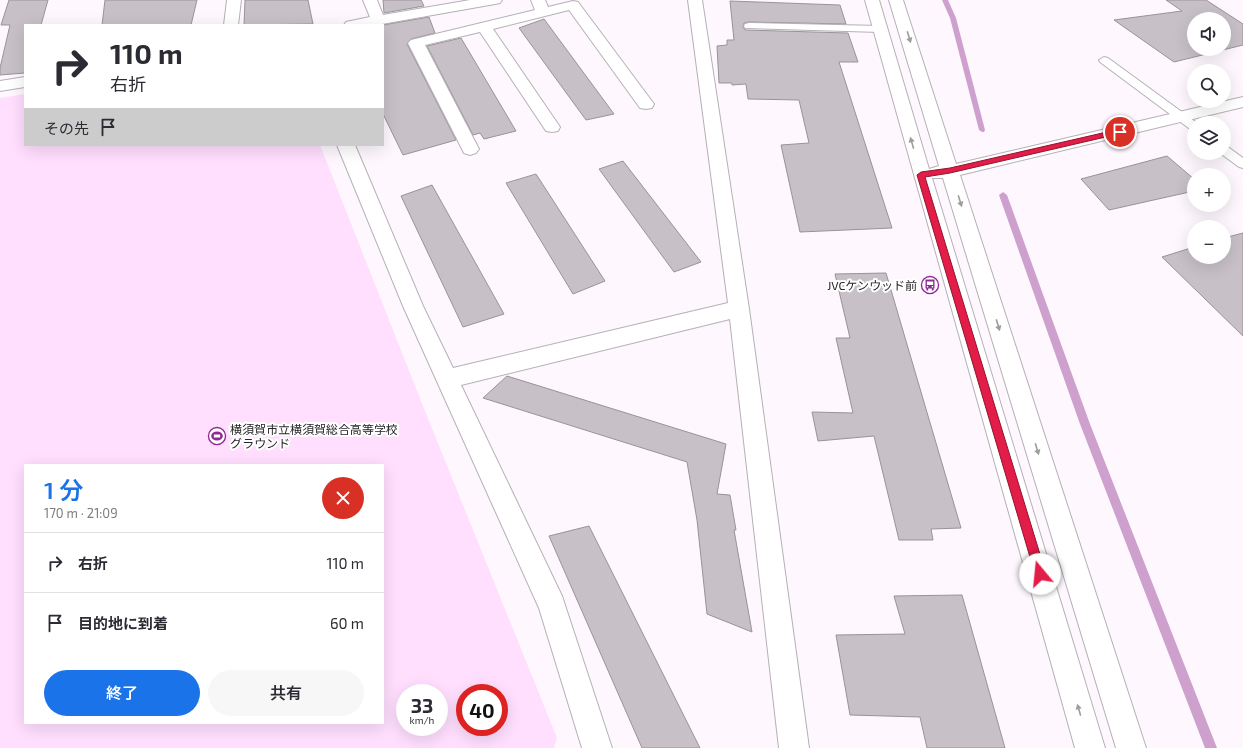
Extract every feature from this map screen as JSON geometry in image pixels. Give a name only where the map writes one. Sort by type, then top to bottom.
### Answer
[{"type":"street","points":[[231,24],[234,0]]},
{"type":"street","points":[[370,0],[378,20]]},
{"type":"street","points":[[356,24],[494,0]]},
{"type":"street","points":[[695,0],[738,309],[794,748]]},
{"type":"street","points":[[872,0],[921,175],[1040,574],[1090,748]]},
{"type":"street","points":[[896,0],[1131,748]]},
{"type":"street","points":[[470,149],[416,43],[484,26],[540,6],[573,5],[646,104]]},
{"type":"street","points":[[484,26],[552,127]]},
{"type":"street","points":[[0,86],[24,82]]},
{"type":"street","points":[[1204,116],[1243,102]]},
{"type":"street","points":[[921,175],[950,171],[1187,122]]},
{"type":"street","points":[[346,146],[412,306],[448,379],[552,606],[597,748]]},
{"type":"street","points":[[448,379],[738,309]]},
{"type":"lane","points":[[749,26],[880,29]]},
{"type":"lane","points":[[1104,60],[1187,121]]},
{"type":"lane","points":[[1231,155],[1243,164]]},
{"type":"shaded area","name":"横須賀市立横須賀総合高等学校 グラウンド","points":[[24,94],[24,146],[320,146],[423,406],[557,738],[554,748],[0,748],[0,98]]},
{"type":"building","points":[[9,0],[48,0],[41,24],[24,24],[24,73],[0,75],[0,68],[10,25],[1,25]]},
{"type":"building","points":[[105,0],[197,0],[191,24],[102,24]]},
{"type":"building","points":[[245,0],[308,0],[313,24],[244,24]]},
{"type":"building","points":[[383,0],[421,0],[424,6],[384,13]]},
{"type":"building","points":[[1166,0],[1206,0],[1224,12],[1187,12],[1187,56],[1198,56],[1174,62],[1114,20],[1182,11]]},
{"type":"building","points":[[730,1],[840,5],[846,24],[749,22],[744,23],[743,27],[745,30],[848,33],[858,62],[839,62],[892,228],[800,232],[781,145],[809,143],[799,100],[748,99],[746,84],[732,85],[732,83],[719,83],[717,46],[727,45],[727,40],[734,40]]},
{"type":"building","points":[[1231,16],[1243,24],[1243,45],[1231,48]]},
{"type":"building","points":[[429,17],[435,33],[411,39],[407,44],[456,140],[403,155],[384,116],[384,25]]},
{"type":"building","points":[[544,19],[614,114],[586,120],[519,28]]},
{"type":"building","points":[[461,38],[516,131],[484,139],[480,133],[473,135],[427,46]]},
{"type":"building","points":[[1167,156],[1187,173],[1187,193],[1109,210],[1081,179]]},
{"type":"building","points":[[623,161],[701,262],[674,272],[599,169]]},
{"type":"building","points":[[536,174],[605,281],[573,294],[506,183]]},
{"type":"building","points":[[432,185],[504,314],[463,327],[401,196]]},
{"type":"building","points":[[1243,233],[1243,336],[1162,257],[1187,249],[1187,264],[1231,264],[1231,236]]},
{"type":"building","points":[[886,273],[961,528],[931,529],[933,540],[899,540],[874,436],[818,441],[812,412],[853,413],[836,338],[850,338],[835,274]]},
{"type":"building","points":[[507,376],[726,444],[717,494],[730,495],[736,530],[734,530],[752,632],[707,614],[697,520],[687,462],[483,398]]},
{"type":"building","points":[[589,526],[700,748],[642,748],[549,536]]},
{"type":"building","points":[[962,595],[1005,748],[927,748],[920,717],[850,715],[836,635],[905,634],[894,596]]},
{"type":"waterway","points":[[945,0],[953,18],[982,130]]},
{"type":"waterway","points":[[1003,195],[1085,424],[1211,748]]},
{"type":"place","name":"JVCケンウッド前","points":[[930,285]]},
{"type":"place","name":"横須賀市立横須賀総合高等学校 グラウンド","points":[[217,436]]},
{"type":"route","points":[[1040,574],[921,175],[950,171],[1120,132]]}]
